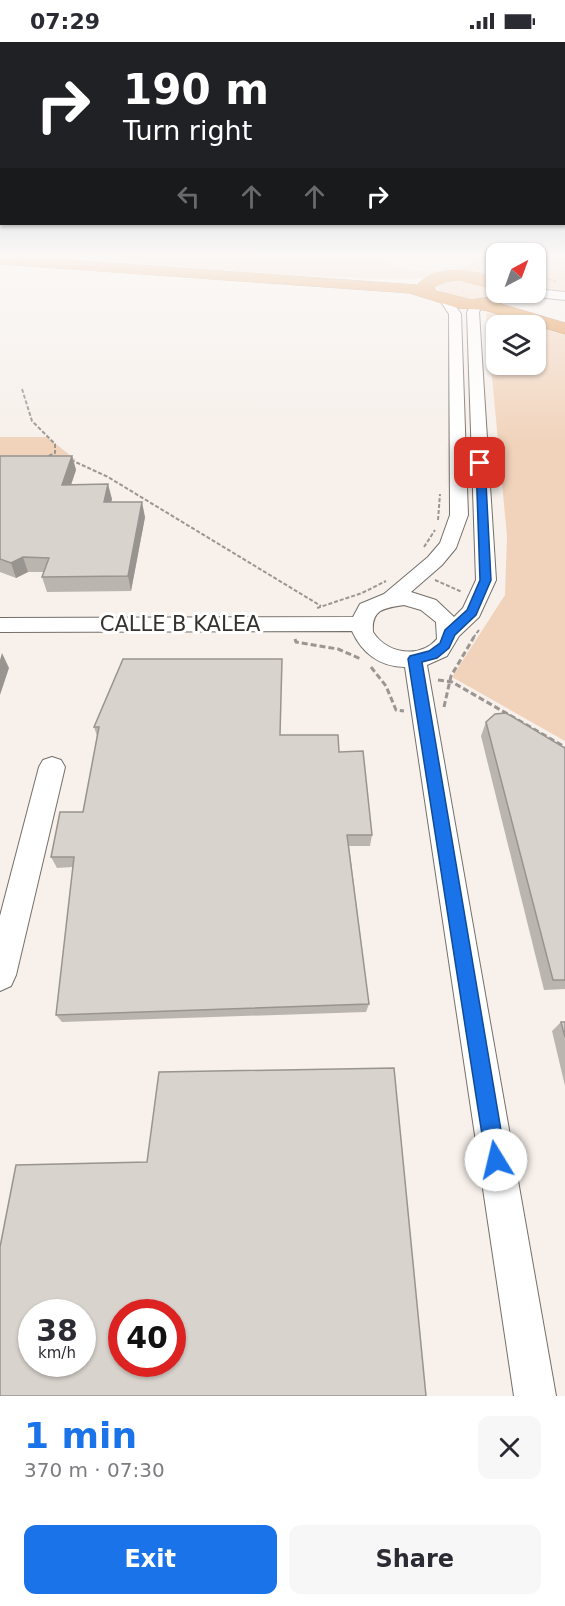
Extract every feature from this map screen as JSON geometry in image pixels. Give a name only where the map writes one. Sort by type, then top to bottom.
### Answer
[{"type":"highway","points":[[550,318],[565,329]]},
{"type":"street","points":[[392,598],[413,569],[449,544],[459,515],[455,318]]},
{"type":"street","points":[[415,668],[440,651],[449,633],[472,612],[486,580],[478,318]]},
{"type":"street","points":[[415,668],[381,653],[365,640],[360,624],[366,610],[373,604],[392,598],[415,600],[436,609],[443,616],[449,633]]},
{"type":"street","name":"CALLE B KALEA","points":[[0,625],[294,623],[324,615],[360,624]]},
{"type":"street","points":[[415,668],[535,1396]]},
{"type":"street","points":[[0,975],[52,767]]},
{"type":"path","points":[[22,389],[32,421],[55,444],[55,453],[42,459],[53,459]]},
{"type":"path","points":[[65,460],[76,460],[108,477],[324,615]]},
{"type":"path","points":[[422,712],[396,710],[381,678],[358,657],[328,646],[296,642],[292,612],[324,615],[413,569],[419,554],[435,531],[440,510],[440,491]]},
{"type":"path","points":[[413,569],[478,600]]},
{"type":"path","points":[[415,668],[452,682],[565,747]]},
{"type":"shaded area","points":[[546,327],[565,332],[565,741],[452,677],[505,595],[507,536],[492,375],[546,375]]},
{"type":"shaded area","points":[[0,437],[47,437],[76,460],[0,459]]},
{"type":"building","points":[[0,456],[72,456],[62,485],[108,484],[104,502],[142,502],[128,576],[42,577],[49,558],[23,557],[11,563],[0,559]]},
{"type":"building","points":[[123,659],[282,659],[280,735],[338,735],[339,752],[363,751],[372,835],[347,835],[369,1004],[56,1015],[74,857],[51,857],[60,812],[83,812],[99,727],[94,727]]},
{"type":"building","points":[[506,713],[565,748],[565,980],[553,980],[486,722],[495,714]]},
{"type":"building","points":[[561,1022],[565,1022],[565,1037]]},
{"type":"building","points":[[394,1068],[426,1396],[0,1396],[0,1247],[16,1165],[147,1162],[159,1072]]},
{"type":"route","points":[[480,463],[486,580],[472,612],[449,633],[440,651],[415,659],[416,677],[496,1160]]}]
